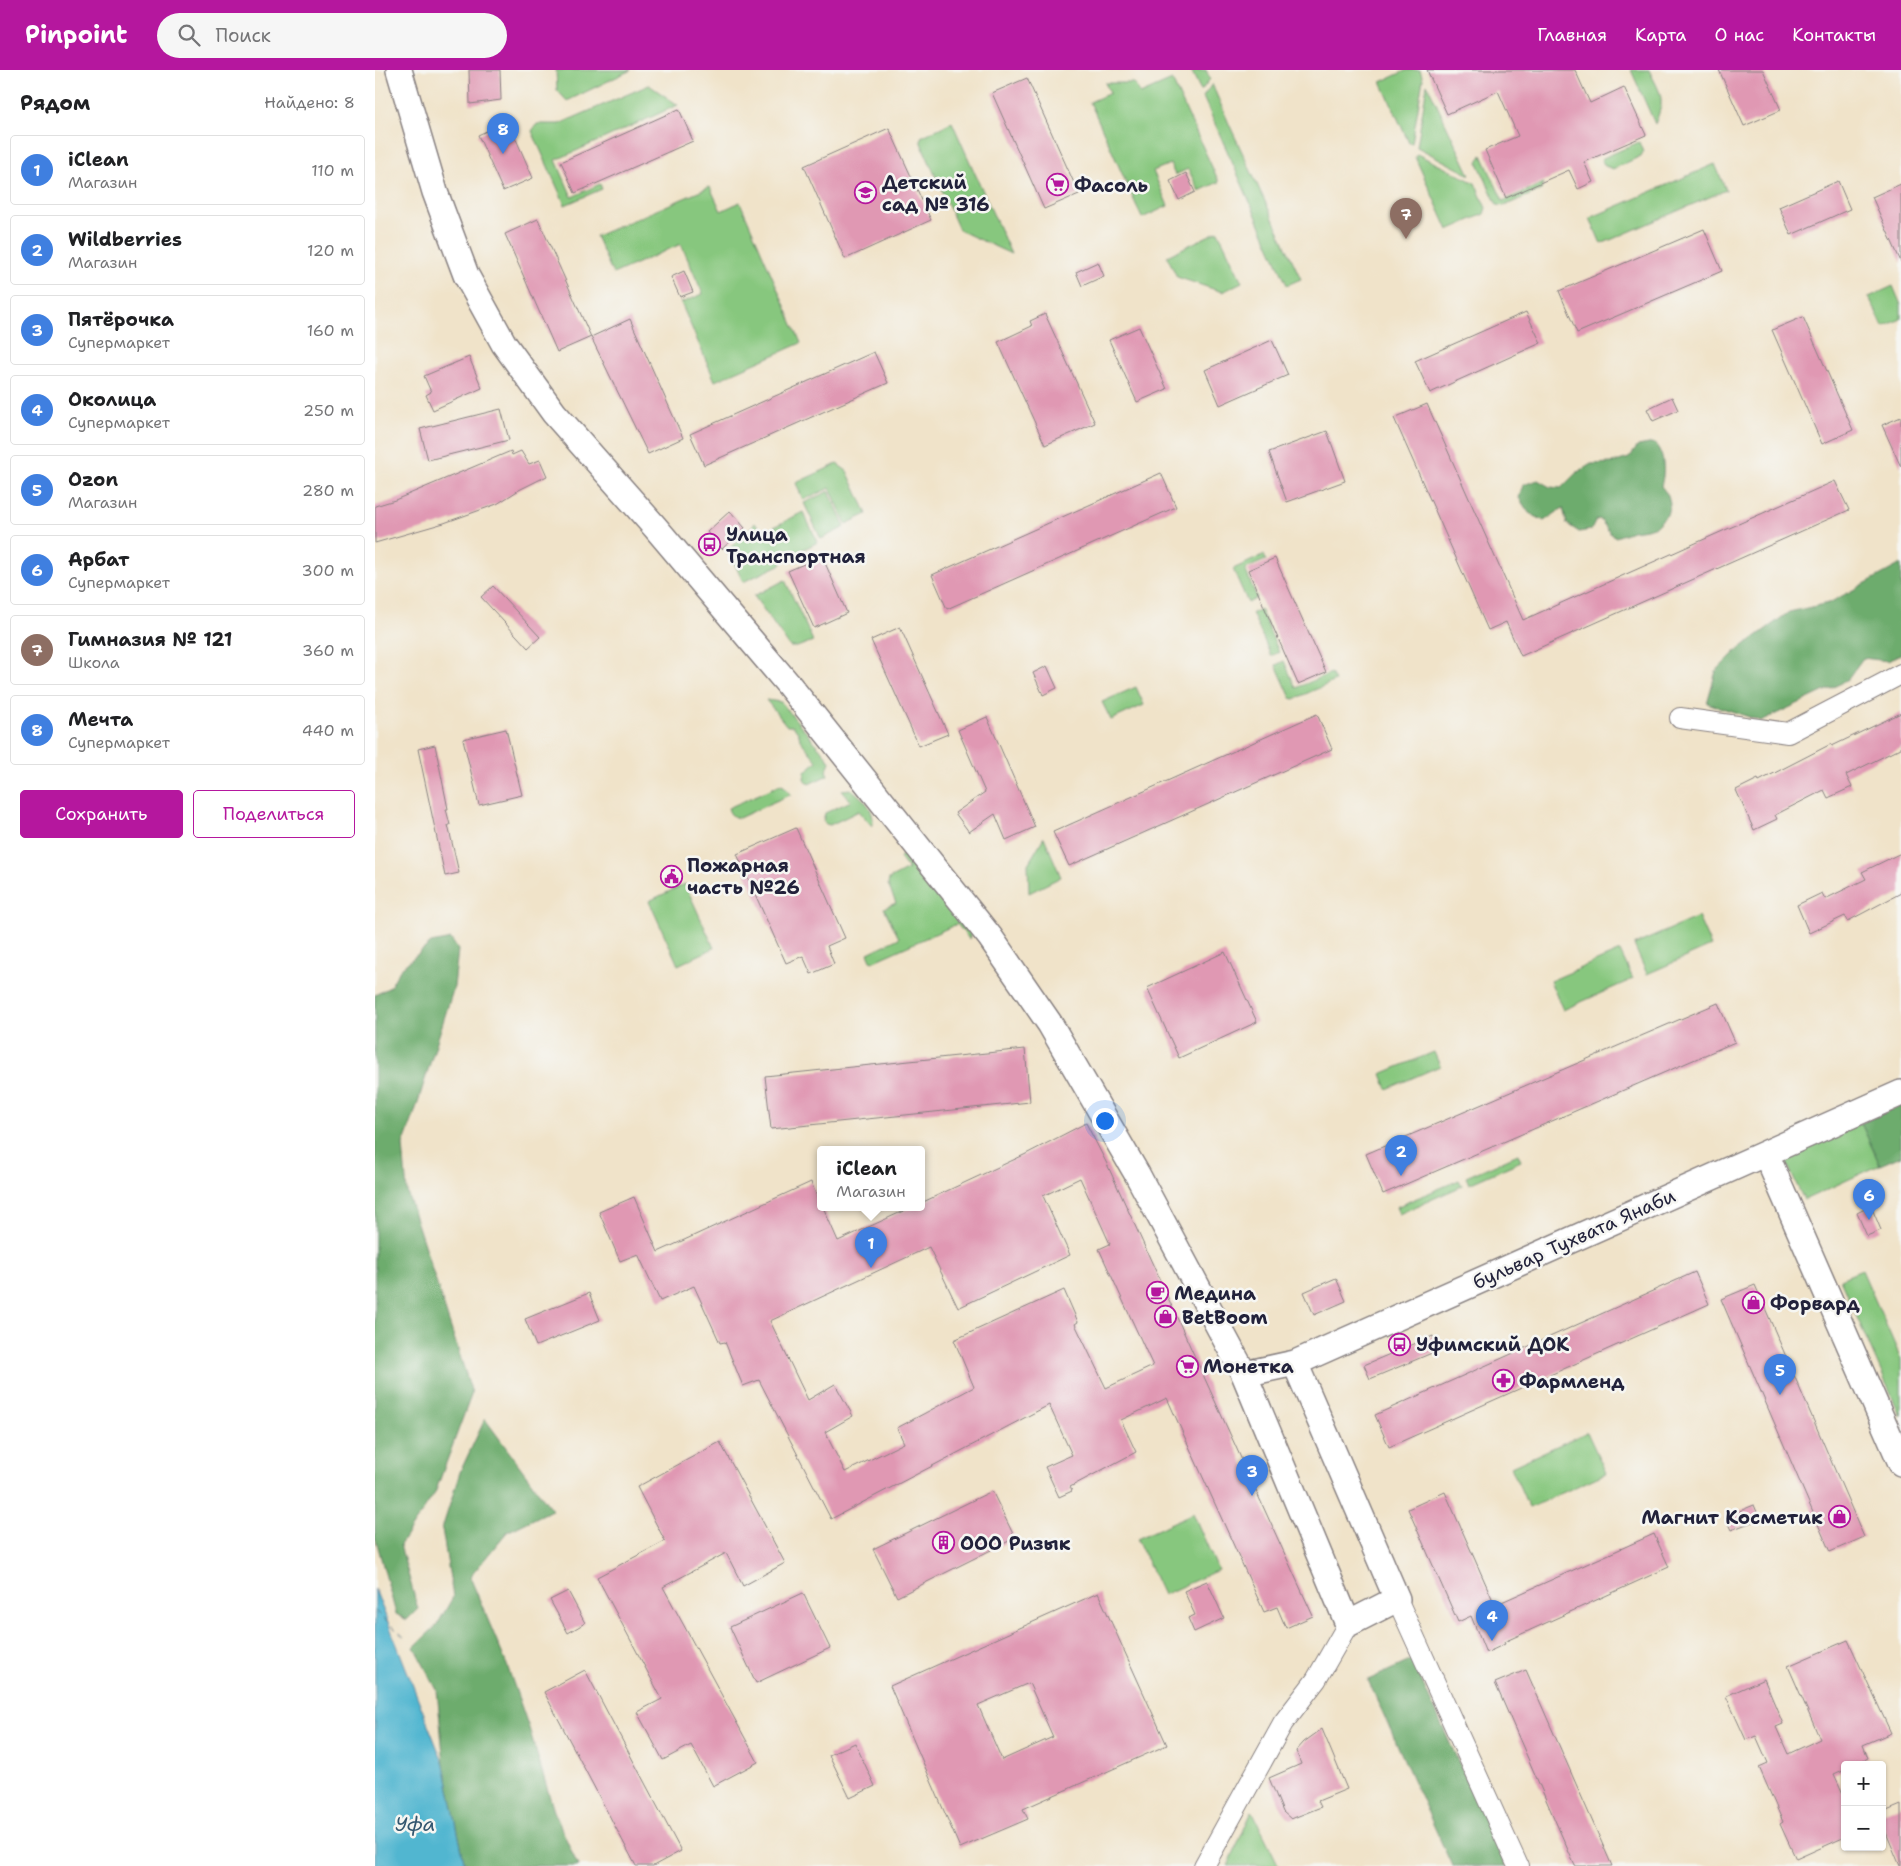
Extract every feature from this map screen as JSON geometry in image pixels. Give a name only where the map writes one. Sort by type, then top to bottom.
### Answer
[{"type":"street","points":[[399,70],[435,192],[459,256],[466,274],[504,344],[554,413],[655,527],[788,684],[989,937],[1050,1024],[1137,1174],[1244,1374],[1348,1624]]},
{"type":"street","points":[[1680,718],[1788,733],[1901,674]]},
{"type":"street","name":"бульвар Тухвата Янаби","points":[[1244,1374],[1295,1363],[1901,1093]]},
{"type":"street","points":[[1766,1154],[1901,1463]]},
{"type":"street","points":[[1295,1363],[1397,1599],[1518,1866]]},
{"type":"street","points":[[1204,1866],[1283,1723],[1316,1680],[1348,1624],[1397,1599]]},
{"type":"green space","points":[[556,70],[631,70],[567,101],[557,90]]},
{"type":"green space","points":[[1191,70],[1206,70],[1210,79],[1201,91]]},
{"type":"green space","points":[[1407,70],[1420,70],[1423,79],[1412,143],[1409,143],[1381,82]]},
{"type":"green space","points":[[1631,70],[1649,70],[1657,85],[1661,102],[1655,124]]},
{"type":"green space","points":[[1172,80],[1219,182],[1199,191],[1188,169],[1175,175],[1170,164],[1153,171],[1168,206],[1142,218],[1090,102],[1110,93],[1105,83],[1134,83],[1140,94]]},
{"type":"green space","points":[[1212,84],[1301,279],[1287,285],[1203,97]]},
{"type":"green space","points":[[1427,84],[1470,175],[1417,147]]},
{"type":"green space","points":[[649,85],[678,105],[556,160],[572,197],[600,184],[602,189],[565,205],[532,131],[537,124],[559,124]]},
{"type":"green space","points":[[952,122],[1011,254],[959,230],[921,143],[921,137]]},
{"type":"green space","points":[[1639,142],[1643,152],[1641,156],[1613,169],[1605,166],[1601,159]]},
{"type":"green space","points":[[1417,154],[1475,183],[1486,208],[1484,214],[1448,230],[1415,157]]},
{"type":"green space","points":[[1482,155],[1503,201],[1544,183],[1541,190],[1504,206],[1497,205],[1478,163]]},
{"type":"green space","points":[[1715,164],[1726,190],[1601,244],[1590,218]]},
{"type":"green space","points":[[710,187],[721,211],[740,202],[801,343],[715,381],[681,303],[703,294],[681,244],[613,274],[596,236]]},
{"type":"green space","points":[[1218,231],[1242,282],[1222,292],[1177,277],[1167,256]]},
{"type":"green space","points":[[1893,286],[1901,305],[1901,319],[1883,327],[1869,297]]},
{"type":"green space","points":[[1654,443],[1658,447],[1663,463],[1661,486],[1668,495],[1670,503],[1667,515],[1656,526],[1632,531],[1616,537],[1610,533],[1600,519],[1596,520],[1591,530],[1579,532],[1567,524],[1563,508],[1544,521],[1529,513],[1519,498],[1523,485],[1538,480],[1550,487],[1561,488],[1576,473],[1591,464],[1612,463],[1629,458],[1638,446]]},
{"type":"green space","points":[[837,464],[847,471],[867,514],[846,524],[830,488],[803,500],[796,483]]},
{"type":"green space","points":[[829,491],[845,527],[821,539],[804,503]]},
{"type":"green space","points":[[803,512],[818,542],[782,560],[782,564],[743,582],[731,556],[726,552],[755,523],[764,532]]},
{"type":"green space","points":[[1264,555],[1266,560],[1245,569],[1257,598],[1248,603],[1233,569]]},
{"type":"green space","points":[[1901,564],[1901,654],[1888,661],[1863,658],[1846,681],[1761,721],[1707,703],[1716,671],[1735,652],[1789,612],[1829,603]]},
{"type":"green space","points":[[785,580],[813,641],[797,647],[790,647],[754,596]]},
{"type":"green space","points":[[1260,609],[1279,652],[1271,656],[1252,613]]},
{"type":"green space","points":[[1284,661],[1296,688],[1331,673],[1335,681],[1294,699],[1291,698],[1276,665]]},
{"type":"green space","points":[[1136,687],[1144,705],[1111,720],[1102,702]]},
{"type":"green space","points":[[766,700],[781,702],[827,757],[830,762],[826,771],[828,775],[809,784],[804,779],[805,772],[817,761],[800,740],[799,734],[793,726],[787,726]]},
{"type":"green space","points":[[782,784],[791,794],[739,818],[733,816],[728,808]]},
{"type":"green space","points":[[851,789],[871,810],[872,826],[859,811],[830,825],[826,824],[823,821],[825,813],[851,801],[842,790]]},
{"type":"green space","points":[[1044,837],[1061,877],[1029,893],[1028,864]]},
{"type":"green space","points":[[902,855],[910,857],[972,931],[969,939],[957,924],[872,962],[868,953],[899,938],[884,908],[896,903],[888,885],[889,879],[908,869],[900,858]]},
{"type":"green space","points":[[685,884],[714,948],[678,965],[649,901]]},
{"type":"green space","points":[[1698,917],[1711,946],[1647,974],[1634,945]]},
{"type":"green space","points":[[451,939],[458,950],[454,987],[403,1145],[407,1192],[472,1393],[435,1493],[400,1545],[418,1609],[407,1620],[396,1614],[375,1536],[375,995],[390,987],[400,969],[431,943]]},
{"type":"green space","points":[[1620,951],[1633,979],[1563,1010],[1550,981]]},
{"type":"green space","points":[[1434,1052],[1440,1066],[1387,1089],[1381,1074]]},
{"type":"green space","points":[[1901,1105],[1901,1156],[1880,1165],[1861,1123]]},
{"type":"green space","points":[[1861,1123],[1880,1165],[1804,1200],[1784,1158]]},
{"type":"green space","points":[[1518,1154],[1521,1161],[1469,1184],[1466,1177]]},
{"type":"green space","points":[[1459,1180],[1462,1186],[1399,1214],[1396,1207]]},
{"type":"green space","points":[[1862,1270],[1901,1359],[1901,1417],[1840,1279]]},
{"type":"green space","points":[[485,1419],[552,1510],[507,1532],[470,1577],[507,1665],[529,1728],[554,1811],[578,1866],[465,1866],[444,1765],[437,1690],[414,1647],[437,1625],[453,1597],[442,1529],[460,1472]]},
{"type":"green space","points":[[1587,1432],[1606,1473],[1529,1508],[1511,1467]]},
{"type":"green space","points":[[1193,1513],[1218,1570],[1163,1595],[1137,1539]]},
{"type":"green space","points":[[1412,1660],[1506,1866],[1452,1866],[1368,1680]]},
{"type":"green space","points":[[1252,1811],[1279,1866],[1228,1866]]},
{"type":"water","name":"Уфа","points":[[375,1589],[444,1765],[465,1866],[375,1866]]},
{"type":"building","points":[[469,70],[500,70],[501,100],[470,104]]},
{"type":"building","points":[[1427,70],[1575,70],[1590,103],[1624,87],[1646,135],[1584,162],[1593,182],[1578,189],[1569,170],[1506,198],[1485,150],[1518,136],[1498,91],[1447,114]]},
{"type":"building","points":[[1719,70],[1763,70],[1781,110],[1744,126]]},
{"type":"building","points":[[1027,78],[1079,194],[1044,209],[992,93]]},
{"type":"building","points":[[679,109],[693,141],[575,193],[561,162]]},
{"type":"building","points":[[508,121],[533,178],[503,191],[478,135]]},
{"type":"building","points":[[889,128],[931,220],[845,259],[804,166]]},
{"type":"building","points":[[1186,173],[1195,192],[1179,200],[1170,181]]},
{"type":"building","points":[[1838,181],[1850,209],[1791,235],[1779,207]]},
{"type":"building","points":[[1901,184],[1901,262],[1872,197]]},
{"type":"building","points":[[538,219],[591,337],[557,352],[505,234]]},
{"type":"building","points":[[1704,229],[1722,271],[1577,333],[1559,291]]},
{"type":"building","points":[[1098,262],[1104,276],[1082,286],[1076,272]]},
{"type":"building","points":[[684,271],[693,292],[680,297],[671,277]]},
{"type":"building","points":[[1526,312],[1541,343],[1430,393],[1415,361]]},
{"type":"building","points":[[1045,314],[1095,423],[1045,445],[998,342],[1032,326],[1030,321]]},
{"type":"building","points":[[1803,317],[1853,430],[1822,444],[1772,330]]},
{"type":"building","points":[[630,319],[683,438],[648,454],[591,337]]},
{"type":"building","points":[[1139,327],[1167,389],[1137,402],[1109,340]]},
{"type":"building","points":[[1272,340],[1288,375],[1220,405],[1205,370]]},
{"type":"building","points":[[874,352],[888,383],[704,465],[690,434]]},
{"type":"building","points":[[469,357],[482,388],[433,410],[426,395],[431,392],[424,376]]},
{"type":"building","points":[[1672,397],[1678,410],[1653,421],[1647,409]]},
{"type":"building","points":[[1427,404],[1523,620],[1835,481],[1849,510],[1521,656],[1506,622],[1488,630],[1394,418]]},
{"type":"building","points":[[501,409],[509,440],[428,460],[420,429]]},
{"type":"building","points":[[1901,417],[1901,467],[1882,425]]},
{"type":"building","points":[[1327,431],[1345,481],[1287,502],[1269,452]]},
{"type":"building","points":[[511,451],[512,455],[521,451],[529,464],[540,460],[547,476],[497,504],[444,523],[375,543],[375,506],[395,500]]},
{"type":"building","points":[[1161,473],[1176,507],[947,609],[932,575]]},
{"type":"building","points":[[730,511],[745,528],[722,549],[707,532]]},
{"type":"building","points":[[822,556],[847,613],[814,628],[788,571]]},
{"type":"building","points":[[1275,558],[1326,672],[1298,684],[1248,570]]},
{"type":"building","points":[[493,586],[540,637],[528,648],[481,597]]},
{"type":"building","points":[[900,627],[948,734],[919,746],[871,640]]},
{"type":"building","points":[[1047,666],[1057,688],[1043,695],[1033,673]]},
{"type":"building","points":[[1901,713],[1901,748],[1846,775],[1852,787],[1828,798],[1824,790],[1775,815],[1777,819],[1754,830],[1736,790],[1758,779],[1759,781],[1831,744],[1832,746]]},
{"type":"building","points":[[1317,714],[1332,749],[1069,866],[1053,832]]},
{"type":"building","points":[[987,717],[1035,827],[1006,840],[995,814],[969,832],[955,813],[985,792],[958,730]]},
{"type":"building","points":[[506,729],[522,795],[479,805],[463,739]]},
{"type":"building","points":[[435,745],[448,809],[446,809],[450,825],[448,825],[459,873],[445,876],[418,749]]},
{"type":"building","points":[[796,828],[845,938],[827,946],[834,964],[811,974],[803,956],[786,963],[737,854]]},
{"type":"building","points":[[1901,853],[1901,893],[1848,921],[1845,916],[1809,933],[1797,905],[1822,893],[1825,899],[1866,879],[1862,872]]},
{"type":"building","points":[[1225,952],[1257,1022],[1179,1058],[1147,988]]},
{"type":"building","points":[[1718,1003],[1735,1042],[1383,1194],[1366,1154]]},
{"type":"building","points":[[1025,1049],[1030,1102],[771,1129],[765,1076]]},
{"type":"building","points":[[1086,1123],[1107,1164],[1313,1616],[1286,1628],[1277,1607],[1264,1612],[1167,1398],[1121,1420],[1136,1452],[1070,1487],[1072,1491],[1059,1497],[1045,1467],[1072,1455],[1049,1405],[831,1519],[759,1380],[743,1386],[725,1342],[720,1343],[694,1286],[660,1301],[638,1254],[620,1261],[599,1212],[634,1197],[658,1252],[811,1182],[817,1197],[817,1211],[825,1211],[838,1241],[903,1211],[925,1211],[925,1201],[1024,1155]],"holes":[[[1080,1178],[1110,1244],[1099,1249],[1153,1366],[1106,1388],[1075,1324],[1078,1322],[1064,1290],[954,1340],[974,1387],[897,1428],[904,1443],[845,1472],[825,1432],[853,1416],[835,1384],[808,1400],[770,1321],[929,1247],[958,1308],[1070,1255],[1043,1196]]]},
{"type":"building","points":[[1871,1206],[1881,1230],[1867,1236],[1857,1213]]},
{"type":"building","points":[[1695,1272],[1709,1304],[1389,1447],[1375,1415]]},
{"type":"building","points":[[1336,1278],[1346,1301],[1314,1315],[1304,1292]]},
{"type":"building","points":[[1755,1285],[1864,1537],[1830,1552],[1721,1299]]},
{"type":"building","points":[[589,1293],[600,1320],[536,1346],[525,1319]]},
{"type":"building","points":[[1433,1336],[1439,1350],[1370,1379],[1364,1365]]},
{"type":"building","points":[[720,1442],[785,1563],[743,1586],[726,1553],[663,1587],[758,1762],[713,1786],[691,1745],[663,1760],[637,1712],[662,1699],[597,1577],[665,1541],[637,1487]]},
{"type":"building","name":"ООО Ризык","points":[[992,1491],[1015,1538],[897,1597],[873,1549]]},
{"type":"building","points":[[1445,1492],[1495,1605],[1654,1534],[1669,1567],[1504,1642],[1505,1644],[1486,1653],[1471,1616],[1458,1622],[1408,1509]]},
{"type":"building","points":[[1754,1505],[1760,1519],[1731,1530],[1725,1517]]},
{"type":"building","points":[[1207,1581],[1224,1618],[1194,1632],[1188,1618],[1195,1615],[1184,1591]]},
{"type":"building","points":[[568,1591],[585,1623],[568,1633],[550,1600]]},
{"type":"building","points":[[803,1593],[830,1648],[756,1683],[730,1627]]},
{"type":"building","points":[[1098,1593],[1167,1745],[1023,1809],[1028,1819],[960,1848],[890,1686]],"holes":[[[1029,1683],[1053,1737],[1002,1760],[978,1705]]]},
{"type":"building","points":[[1848,1640],[1891,1733],[1863,1745],[1868,1758],[1862,1761],[1841,1761],[1841,1771],[1834,1774],[1841,1789],[1841,1839],[1796,1859],[1780,1824],[1783,1822],[1759,1767],[1768,1763],[1756,1736],[1746,1740],[1726,1696],[1764,1679],[1783,1724],[1776,1727],[1788,1754],[1820,1739],[1788,1666]]},
{"type":"building","points":[[585,1670],[681,1851],[653,1866],[636,1866],[544,1692]]},
{"type":"building","points":[[1526,1670],[1612,1866],[1575,1866],[1495,1683]]},
{"type":"building","points":[[1322,1729],[1347,1789],[1318,1801],[1321,1807],[1291,1819],[1283,1812],[1269,1778],[1301,1764],[1296,1751],[1304,1742]]},
{"type":"building","points":[[855,1743],[875,1786],[850,1798],[829,1755]]},
{"type":"building","points":[[1901,1805],[1901,1866],[1886,1833],[1886,1811]]},
{"type":"ferry route","points":[[375,1611],[404,1637]]},
{"type":"place","name":"Мечта","points":[[503,154]]},
{"type":"place","name":"Фасоль","points":[[1058,185]]},
{"type":"place","name":"Детский сад № 316","points":[[866,193]]},
{"type":"place","name":"Гимназия № 121","points":[[1406,239]]},
{"type":"place","name":"Улица Транспортная","points":[[710,545]]},
{"type":"place","name":"Пожарная часть №26","points":[[671,876]]},
{"type":"place","name":"Wildberries","points":[[1401,1176]]},
{"type":"place","name":"Арбат","points":[[1869,1220]]},
{"type":"place","name":"iClean","points":[[871,1268]]},
{"type":"place","name":"Медина","points":[[1158,1293]]},
{"type":"place","name":"Форвард","points":[[1754,1303]]},
{"type":"place","name":"BetBoom","points":[[1166,1317]]},
{"type":"place","name":"Уфимский ДОК","points":[[1400,1344]]},
{"type":"place","name":"Монетка","points":[[1187,1366]]},
{"type":"place","name":"Фармленд","points":[[1503,1381]]},
{"type":"place","name":"Ozon","points":[[1780,1395]]},
{"type":"place","name":"Пятёрочка","points":[[1252,1496]]},
{"type":"place","name":"Магнит Косметик","points":[[1839,1517]]},
{"type":"place","name":"ООО Ризык","points":[[944,1543]]},
{"type":"place","name":"Околица","points":[[1492,1641]]}]
